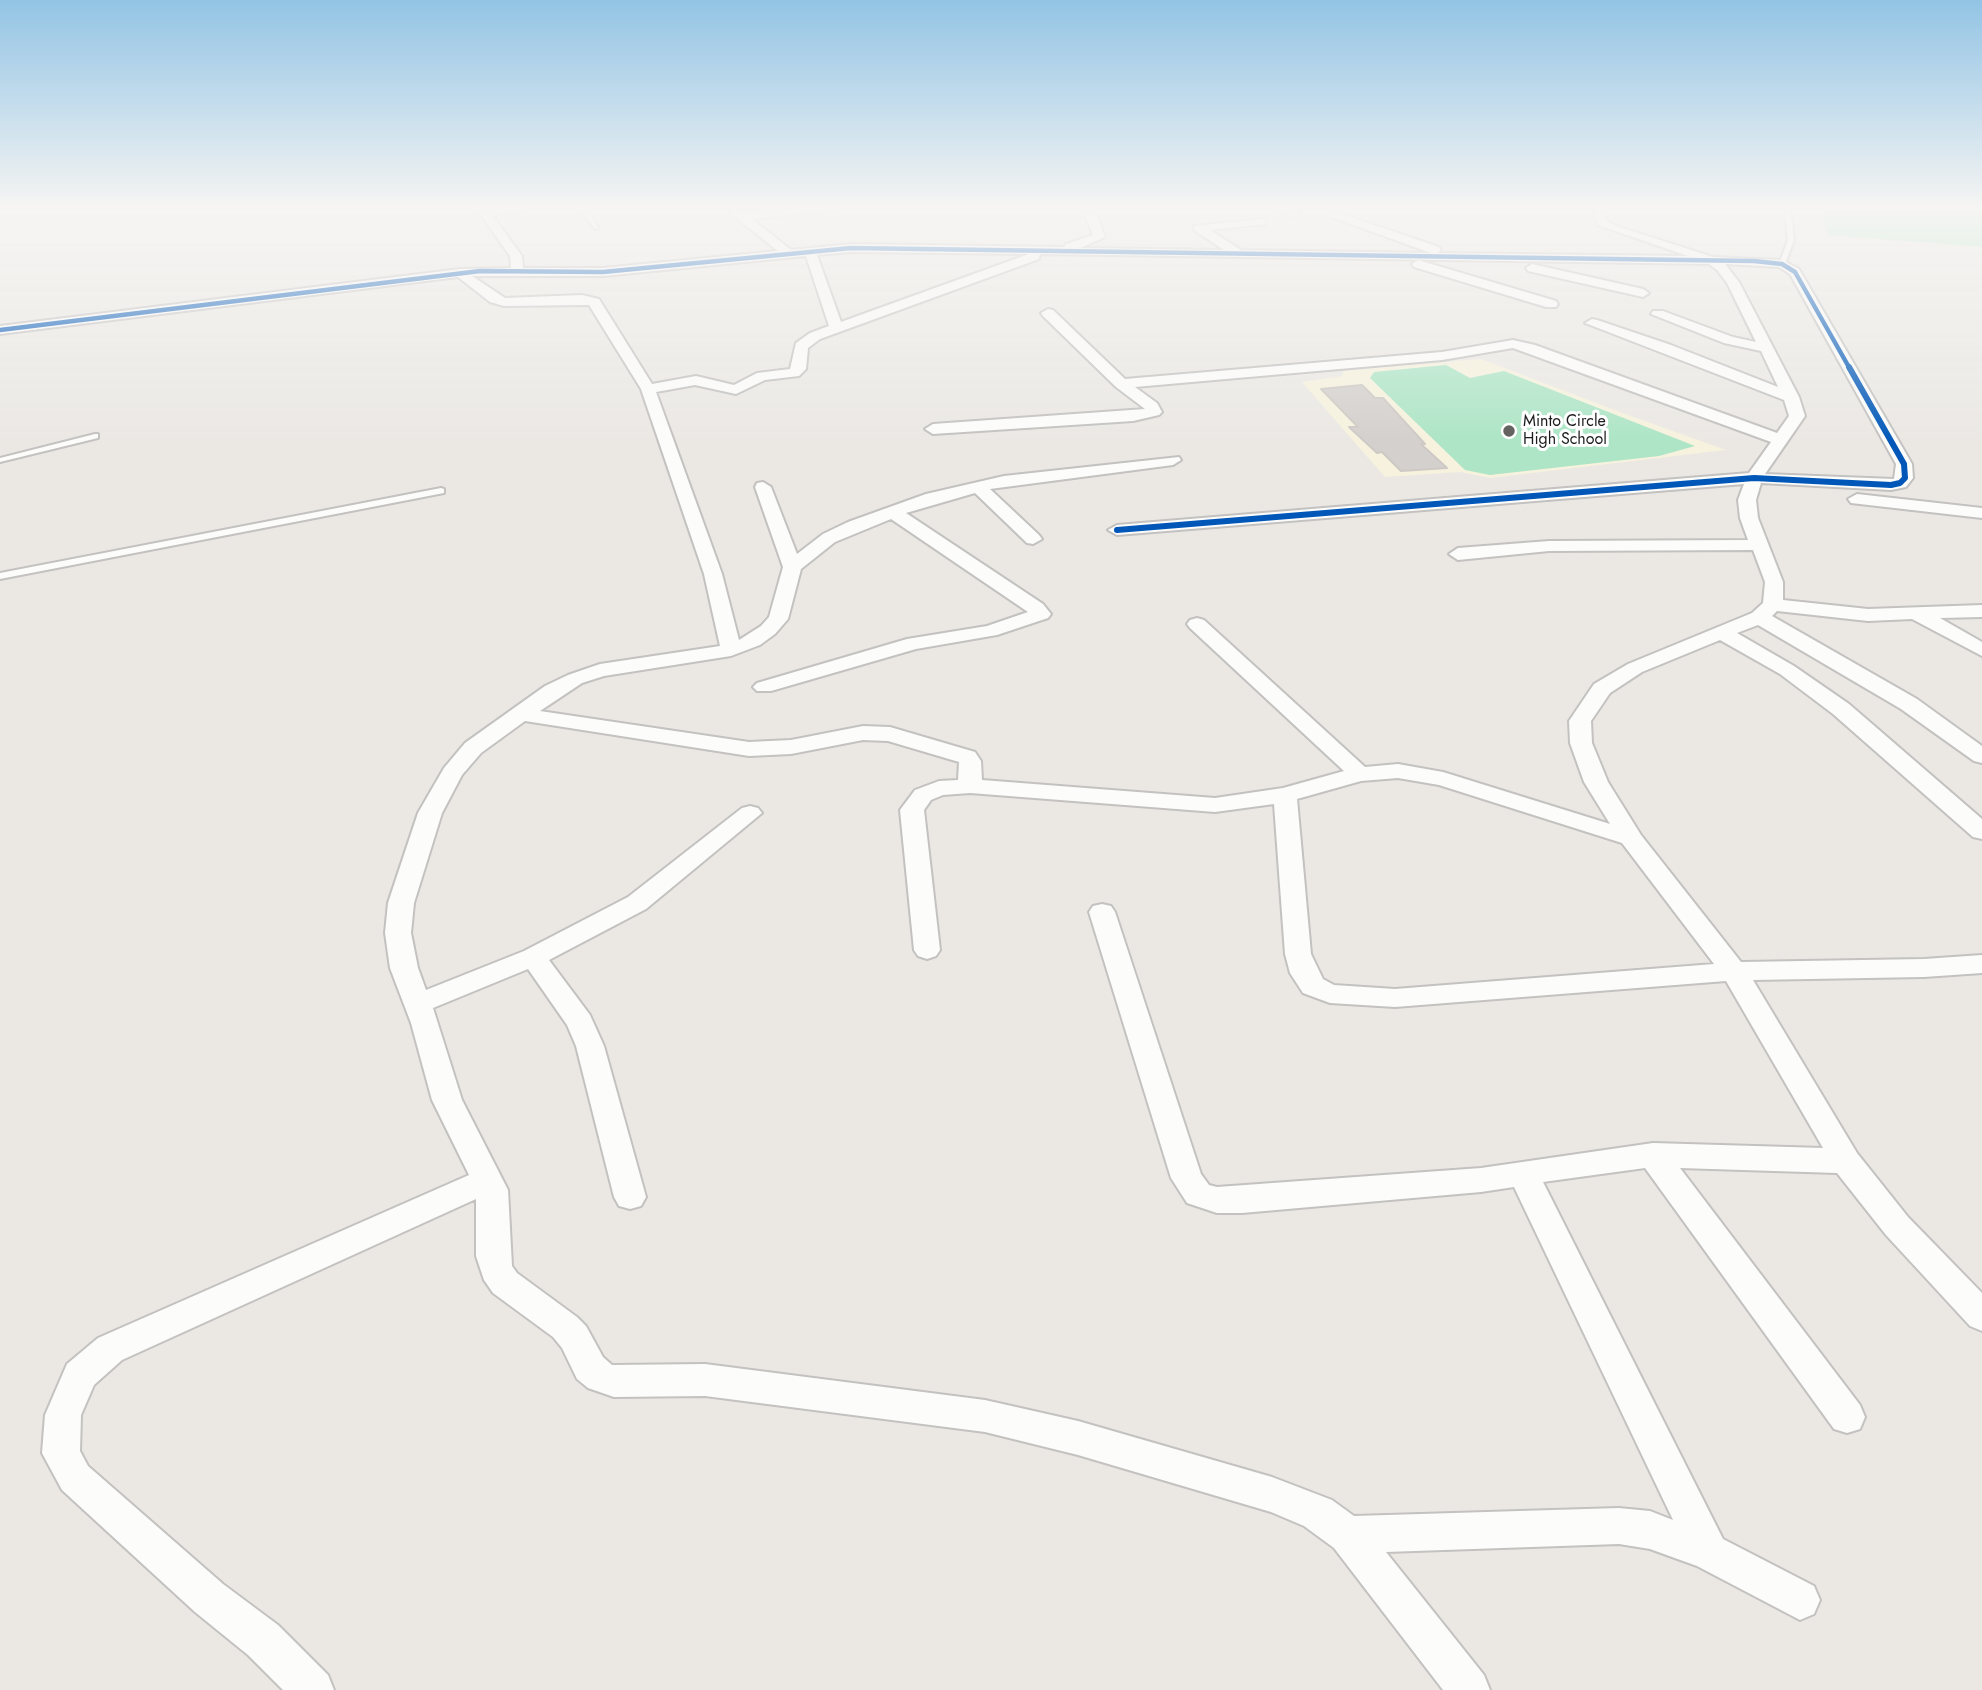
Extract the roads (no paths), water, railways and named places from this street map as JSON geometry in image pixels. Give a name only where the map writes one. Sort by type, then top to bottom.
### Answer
[{"type":"street","points":[[0,330],[364,285]]},
{"type":"street","points":[[476,285],[495,299],[504,302],[573,299],[594,302],[648,389],[713,574],[731,650]]},
{"type":"street","points":[[822,285],[836,327]]},
{"type":"street","points":[[648,389],[696,380],[723,390],[736,390],[762,376],[794,373],[799,369],[800,352],[806,340],[954,285]]},
{"type":"street","points":[[1485,285],[1551,304]]},
{"type":"street","points":[[1607,285],[1643,293]]},
{"type":"street","points":[[1734,285],[1791,397],[1797,416],[1752,483],[1747,500],[1749,518],[1774,582],[1766,611]]},
{"type":"street","points":[[1117,530],[1752,483],[1878,486],[1900,483],[1905,478],[1904,464],[1802,285]]},
{"type":"street","points":[[933,429],[1133,416],[1154,412],[1152,407],[1121,384],[1048,313]]},
{"type":"street","points":[[1658,314],[1709,333],[1765,348]]},
{"type":"street","points":[[1592,323],[1666,348],[1791,397]]},
{"type":"street","points":[[1121,384],[1443,356],[1513,344],[1781,440]]},
{"type":"street","points":[[792,567],[829,538],[891,511],[978,487],[1031,476],[1172,460]]},
{"type":"street","points":[[1752,483],[1975,512],[1982,523]]},
{"type":"street","points":[[763,487],[792,567],[778,619],[768,630],[731,650],[600,670],[553,691],[473,748],[452,773],[430,813],[401,903],[398,933],[404,968],[453,1117],[492,1189],[493,1256],[496,1270],[516,1293],[565,1327],[590,1368],[601,1377],[614,1381],[705,1380],[841,1399],[914,1405],[1019,1422],[1272,1495],[1318,1513],[1348,1535],[1469,1690]]},
{"type":"street","points":[[978,487],[1033,539]]},
{"type":"street","points":[[764,687],[914,643],[990,631],[1041,614],[1036,608],[891,511]]},
{"type":"street","points":[[1458,554],[1549,546],[1759,545]]},
{"type":"street","points":[[1766,611],[1909,704],[1982,756]]},
{"type":"street","points":[[1982,611],[1917,614],[1766,611],[1635,668],[1602,689],[1580,721],[1581,743],[1597,782],[1631,838],[1734,971],[1846,1161],[1897,1226],[1982,1317]]},
{"type":"street","points":[[1917,614],[1982,650]]},
{"type":"street","points":[[1197,624],[1360,774]]},
{"type":"street","points":[[1721,632],[1787,670],[1841,709],[1982,832]]},
{"type":"street","points":[[519,714],[749,750],[791,747],[863,733],[890,734],[967,757],[970,761],[970,786]]},
{"type":"street","points":[[927,950],[912,810],[923,795],[939,788],[970,786],[1215,805],[1285,795],[1360,774],[1398,771],[1431,776],[1631,838]]},
{"type":"street","points":[[1285,795],[1298,954],[1304,973],[1313,986],[1330,994],[1395,998],[1734,971],[1924,968],[1982,964]]},
{"type":"street","points":[[417,1004],[533,957],[637,903],[750,813]]},
{"type":"street","points":[[1102,912],[1187,1178],[1198,1194],[1217,1200],[1242,1200],[1524,1175],[1605,1160],[1653,1156],[1846,1161]]},
{"type":"street","points":[[533,957],[580,1023],[590,1046],[630,1197]]},
{"type":"street","points":[[1653,1156],[1847,1417]]},
{"type":"street","points":[[1524,1175],[1709,1552]]},
{"type":"street","points":[[313,1690],[263,1640],[209,1598],[75,1478],[61,1453],[63,1415],[80,1375],[110,1349],[489,1180]]},
{"type":"street","points":[[1348,1535],[1619,1526],[1650,1530],[1709,1552],[1800,1600]]},
{"type":"lane","points":[[0,460],[95,436]]},
{"type":"lane","points":[[0,576],[441,491]]},
{"type":"place","name":"Minto Circle High School","points":[[1509,431]]}]
